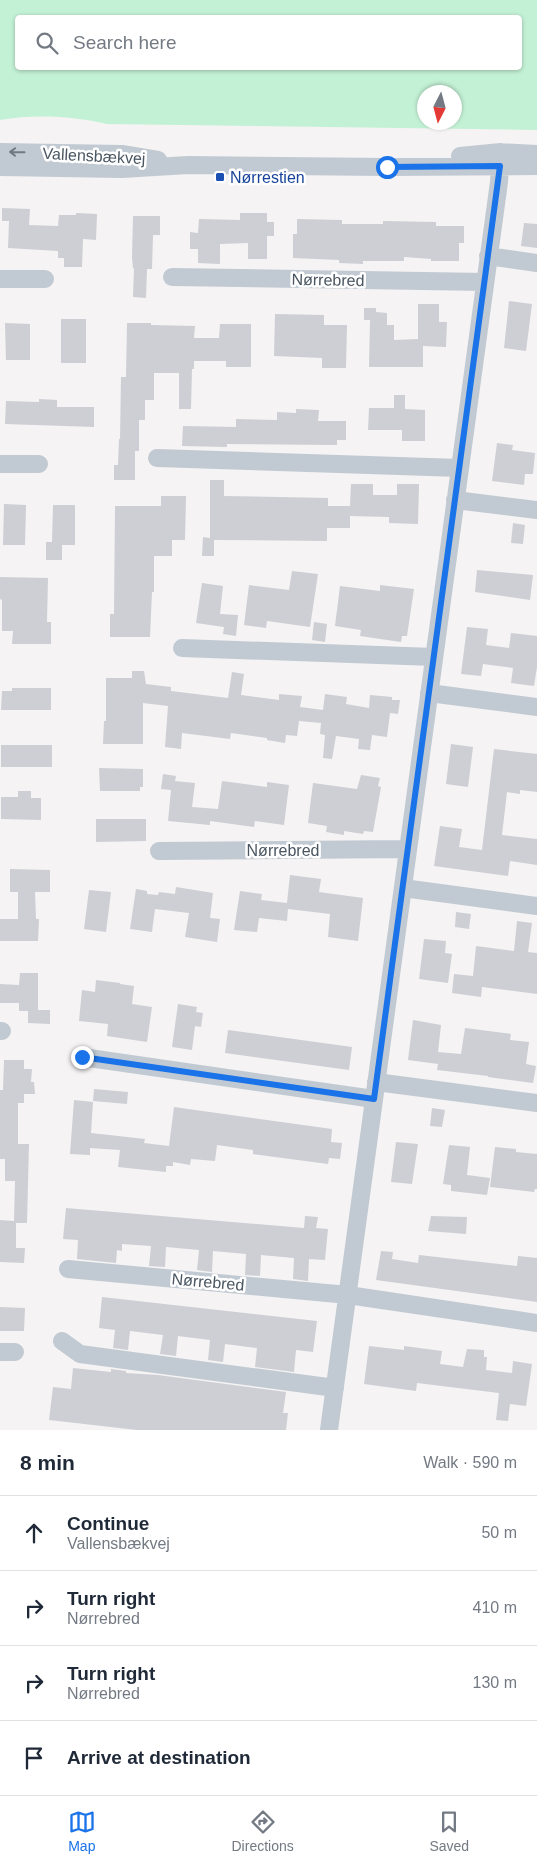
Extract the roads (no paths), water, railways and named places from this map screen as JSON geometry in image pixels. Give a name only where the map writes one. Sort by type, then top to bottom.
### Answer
[{"type":"street","name":"Vallensbækvej","points":[[0,152],[122,154],[188,165]]},
{"type":"street","name":"Vallensbækvej","points":[[0,167],[122,169],[188,165],[325,166],[500,159],[537,154]]},
{"type":"street","name":"Vallensbækvej","points":[[500,159],[537,166]]},
{"type":"street","points":[[329,1430],[460,468],[500,159]]},
{"type":"street","points":[[488,256],[537,263]]},
{"type":"street","name":"Nørrebred","points":[[172,277],[485,282]]},
{"type":"street","points":[[0,279],[45,279]]},
{"type":"street","points":[[157,458],[460,468]]},
{"type":"street","points":[[0,464],[39,464]]},
{"type":"street","points":[[455,500],[537,510]]},
{"type":"street","points":[[182,648],[434,657]]},
{"type":"street","points":[[429,693],[537,707]]},
{"type":"street","name":"Nørrebred","points":[[159,851],[408,849]]},
{"type":"street","points":[[403,888],[537,906]]},
{"type":"street","points":[[82,1057],[375,1090],[537,1103]]},
{"type":"street","name":"Nørrebred","points":[[68,1269],[348,1295],[537,1323]]},
{"type":"street","points":[[62,1341],[80,1354],[335,1388]]},
{"type":"place","name":"Nørrestien","points":[[220,177]]}]
